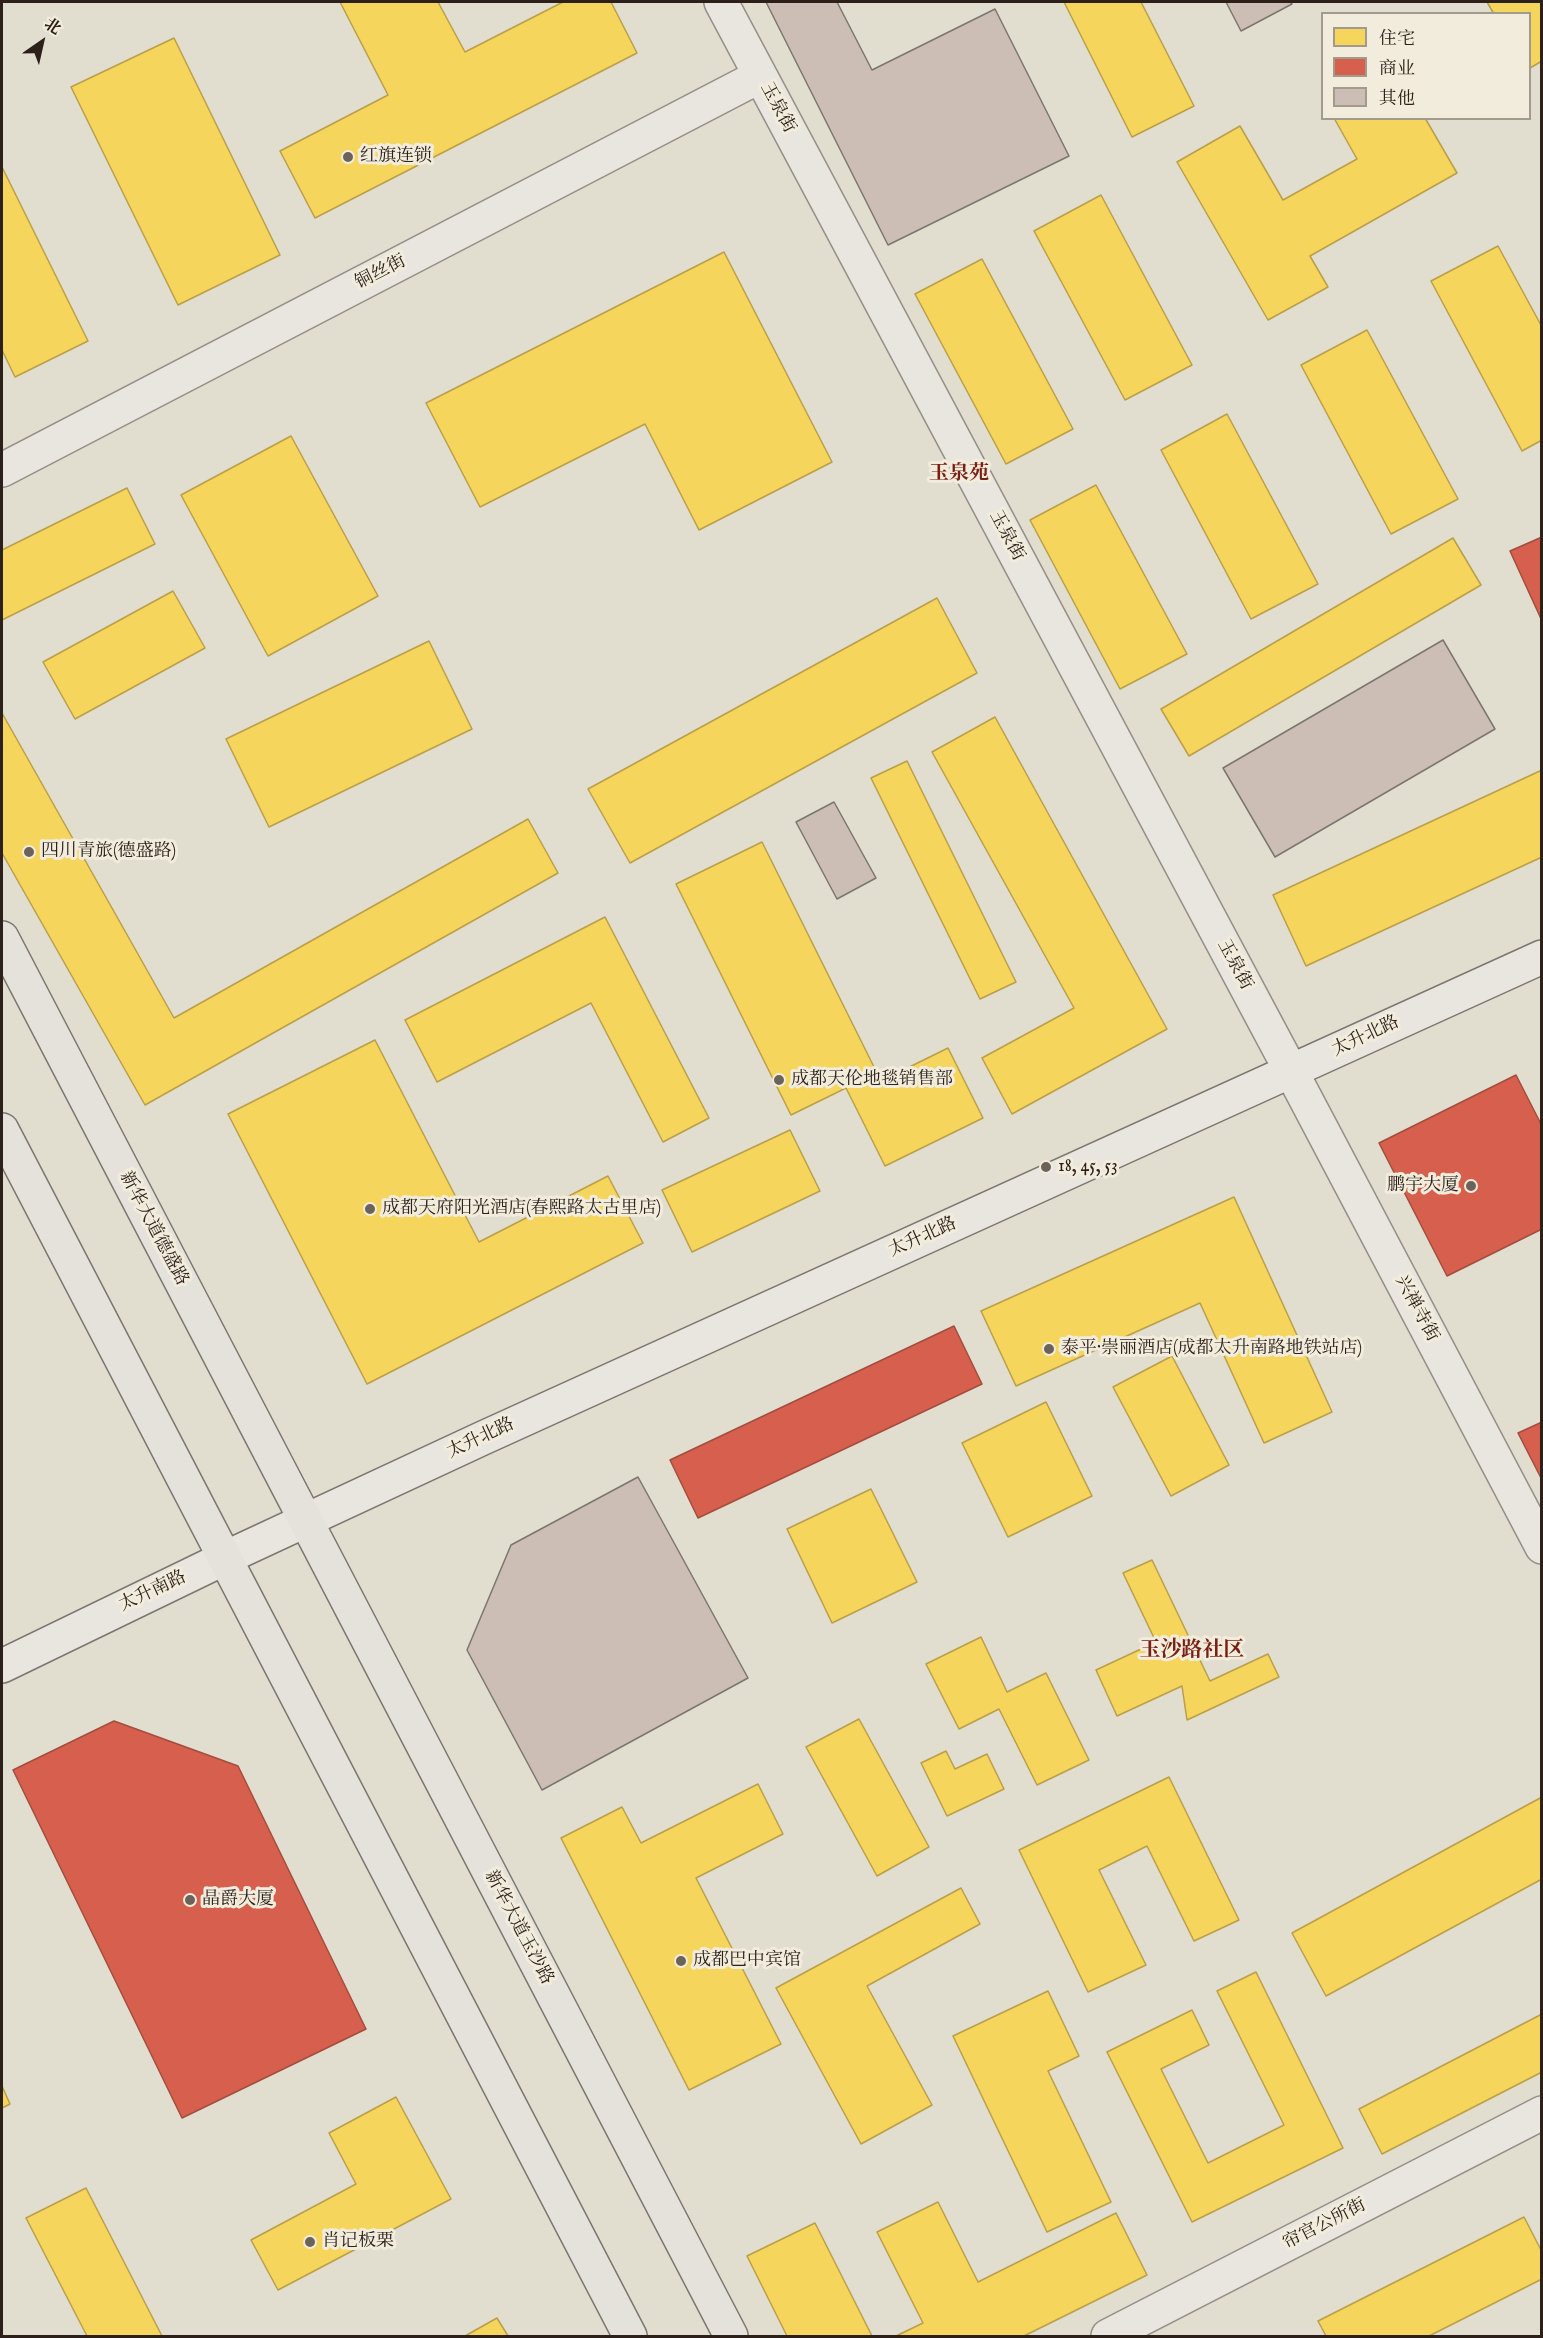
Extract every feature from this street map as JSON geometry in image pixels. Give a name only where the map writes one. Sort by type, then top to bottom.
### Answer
[{"type":"main road","name":"新华大道德盛路","points":[[2,938],[305,1520]]},
{"type":"main road","points":[[2,1130],[630,2337]]},
{"type":"main road","name":"新华大道玉沙路","points":[[305,1520],[731,2337]]},
{"type":"street","name":"玉泉街","points":[[721,2],[1291,1071]]},
{"type":"street","name":"铜丝街","points":[[2,470],[760,76]]},
{"type":"street","name":"太升北路","points":[[305,1520],[1542,957]]},
{"type":"street","name":"兴禅寺街","points":[[1291,1071],[1542,1547]]},
{"type":"street","name":"太升南路","points":[[2,1666],[305,1520]]},
{"type":"street","name":"帘官公所街","points":[[1108,2337],[1542,2113]]},
{"type":"building: 住宅","points":[[340,2],[438,2],[465,52],[563,2],[611,2],[637,53],[315,218],[280,151],[388,95]]},
{"type":"building: 住宅","points":[[1064,2],[1141,2],[1194,106],[1132,137]]},
{"type":"building: 住宅","points":[[1487,2],[1542,2],[1542,61],[1531,67],[1531,12],[1493,12]]},
{"type":"building: 住宅","points":[[174,38],[280,255],[178,305],[71,87]]},
{"type":"building: 住宅","points":[[1335,120],[1426,120],[1457,173],[1310,256],[1328,287],[1268,320],[1177,162],[1240,126],[1283,200],[1357,159]]},
{"type":"building: 住宅","points":[[2,167],[88,341],[15,377],[2,350]]},
{"type":"building: 住宅","points":[[1101,195],[1192,365],[1125,400],[1034,231]]},
{"type":"building: 住宅","points":[[1498,246],[1542,327],[1542,440],[1522,451],[1431,281]]},
{"type":"building: 住宅","points":[[724,252],[832,462],[699,530],[645,424],[480,507],[426,403]]},
{"type":"building: 住宅","points":[[982,259],[1073,429],[1006,464],[915,294]]},
{"type":"building: 住宅","points":[[1367,330],[1458,499],[1391,534],[1301,365]]},
{"type":"building: 住宅","points":[[1227,414],[1318,584],[1251,619],[1161,450]]},
{"type":"building: 住宅","points":[[291,436],[378,596],[268,656],[181,495]]},
{"type":"building: 住宅","points":[[1096,485],[1187,654],[1120,689],[1030,520]]},
{"type":"building: 住宅","points":[[127,488],[155,544],[2,620],[2,550]]},
{"type":"building: 住宅","points":[[1453,538],[1481,585],[1189,756],[1161,709]]},
{"type":"building: 住宅","points":[[173,591],[205,648],[75,719],[43,662]]},
{"type":"building: 住宅","points":[[937,598],[977,673],[630,863],[588,789]]},
{"type":"building: 住宅","points":[[429,641],[472,729],[269,827],[226,739]]},
{"type":"building: 住宅","points":[[2,713],[174,1018],[528,819],[558,873],[145,1105],[2,853]]},
{"type":"building: 住宅","points":[[995,717],[1167,1029],[1012,1114],[982,1058],[1074,1008],[932,752]]},
{"type":"building: 住宅","points":[[907,761],[1016,982],[980,999],[871,778]]},
{"type":"building: 住宅","points":[[1542,770],[1542,857],[1306,966],[1273,895]]},
{"type":"building: 住宅","points":[[762,842],[881,1081],[948,1048],[983,1118],[885,1166],[846,1088],[791,1115],[676,884]]},
{"type":"building: 住宅","points":[[605,917],[709,1118],[663,1142],[591,1003],[437,1082],[405,1020]]},
{"type":"building: 住宅","name":"成都天府阳光酒店(春熙路太古里店)","points":[[375,1040],[479,1242],[608,1176],[643,1243],[367,1384],[228,1114]]},
{"type":"building: 住宅","points":[[790,1130],[820,1191],[692,1252],[662,1190]]},
{"type":"building: 住宅","name":"泰平·崇丽酒店(成都太升南路地铁站店)","points":[[1234,1197],[1332,1412],[1264,1443],[1200,1303],[1016,1386],[981,1311]]},
{"type":"building: 住宅","points":[[1172,1356],[1229,1465],[1171,1496],[1113,1387]]},
{"type":"building: 住宅","points":[[1046,1402],[1092,1496],[1008,1537],[962,1443]]},
{"type":"building: 住宅","points":[[871,1489],[917,1582],[832,1623],[787,1529]]},
{"type":"building: 住宅","points":[[1152,1560],[1210,1681],[1268,1654],[1279,1677],[1187,1720],[1182,1686],[1117,1716],[1096,1670],[1156,1642],[1123,1573]]},
{"type":"building: 住宅","points":[[981,1637],[1007,1692],[1046,1673],[1089,1760],[1037,1785],[999,1709],[959,1729],[926,1664]]},
{"type":"building: 住宅","points":[[859,1719],[929,1847],[877,1876],[806,1747]]},
{"type":"building: 住宅","points":[[946,1751],[955,1769],[987,1754],[1004,1789],[947,1816],[921,1763]]},
{"type":"building: 住宅","points":[[1169,1777],[1239,1920],[1194,1941],[1147,1846],[1099,1870],[1146,1965],[1088,1992],[1019,1850]]},
{"type":"building: 住宅","name":"成都巴中宾馆","points":[[758,1784],[783,1834],[696,1878],[781,2044],[689,2090],[561,1838],[622,1807],[641,1843]]},
{"type":"building: 住宅","points":[[1542,1797],[1542,1879],[1326,1996],[1292,1933]]},
{"type":"building: 住宅","points":[[961,1888],[980,1924],[867,1986],[932,2105],[861,2144],[776,1988]]},
{"type":"building: 住宅","points":[[1256,1972],[1343,2148],[1192,2222],[1107,2052],[1192,2010],[1209,2045],[1161,2069],[1208,2163],[1284,2125],[1217,1991]]},
{"type":"building: 住宅","points":[[1048,1991],[1079,2056],[1048,2071],[1111,2202],[1047,2232],[953,2036]]},
{"type":"building: 住宅","points":[[1542,2014],[1542,2072],[1382,2154],[1359,2109]]},
{"type":"building: 住宅","points":[[2,2086],[10,2104],[2,2108]]},
{"type":"building: 住宅","points":[[396,2097],[451,2199],[278,2290],[251,2240],[356,2184],[329,2133]]},
{"type":"building: 住宅","points":[[86,2188],[162,2336],[87,2336],[26,2218]]},
{"type":"building: 住宅","points":[[938,2202],[978,2282],[1116,2213],[1147,2275],[1024,2336],[896,2336],[923,2323],[877,2232]]},
{"type":"building: 住宅","points":[[1524,2217],[1542,2252],[1542,2279],[1429,2336],[1326,2336],[1318,2321]]},
{"type":"building: 住宅","points":[[815,2223],[872,2336],[787,2336],[747,2256]]},
{"type":"building: 住宅","points":[[497,2318],[508,2336],[465,2336]]},
{"type":"building: 商业","points":[[1542,537],[1542,621],[1510,551]]},
{"type":"building: 商业","name":"鹏宇大厦","points":[[1516,1075],[1542,1126],[1542,1229],[1447,1276],[1379,1143]]},
{"type":"building: 商业","points":[[954,1326],[982,1384],[698,1518],[670,1460]]},
{"type":"building: 商业","points":[[1542,1422],[1542,1480],[1518,1433]]},
{"type":"building: 商业","name":"晶爵大厦","points":[[114,1721],[238,1766],[366,2029],[182,2118],[13,1770]]},
{"type":"building: 其他","points":[[766,2],[837,2],[872,70],[995,9],[1069,156],[888,245]]},
{"type":"building: 其他","points":[[1226,2],[1290,2],[1292,4],[1241,31]]},
{"type":"building: 其他","points":[[1443,640],[1495,729],[1275,857],[1223,768]]},
{"type":"building: 其他","points":[[834,802],[876,878],[837,899],[796,822]]},
{"type":"building: 其他","points":[[638,1477],[748,1678],[542,1790],[467,1650],[511,1545]]},
{"type":"place","name":"红旗连锁","points":[[348,157]]},
{"type":"place","name":"四川青旅(德盛路)","points":[[29,852]]},
{"type":"place","name":"成都天伦地毯销售部","points":[[779,1080]]},
{"type":"place","name":"18, 45, 53","points":[[1046,1167]]},
{"type":"place","name":"鹏宇大厦","points":[[1471,1186]]},
{"type":"place","name":"成都天府阳光酒店(春熙路太古里店)","points":[[370,1209]]},
{"type":"place","name":"泰平·崇丽酒店(成都太升南路地铁站店)","points":[[1049,1349]]},
{"type":"place","name":"晶爵大厦","points":[[190,1900]]},
{"type":"place","name":"成都巴中宾馆","points":[[681,1961]]},
{"type":"place","name":"肖记板栗","points":[[310,2242]]},
{"type":"district","name":"玉泉苑","points":[[959,475]]},
{"type":"district","name":"玉沙路社区","points":[[1192,1652]]}]
